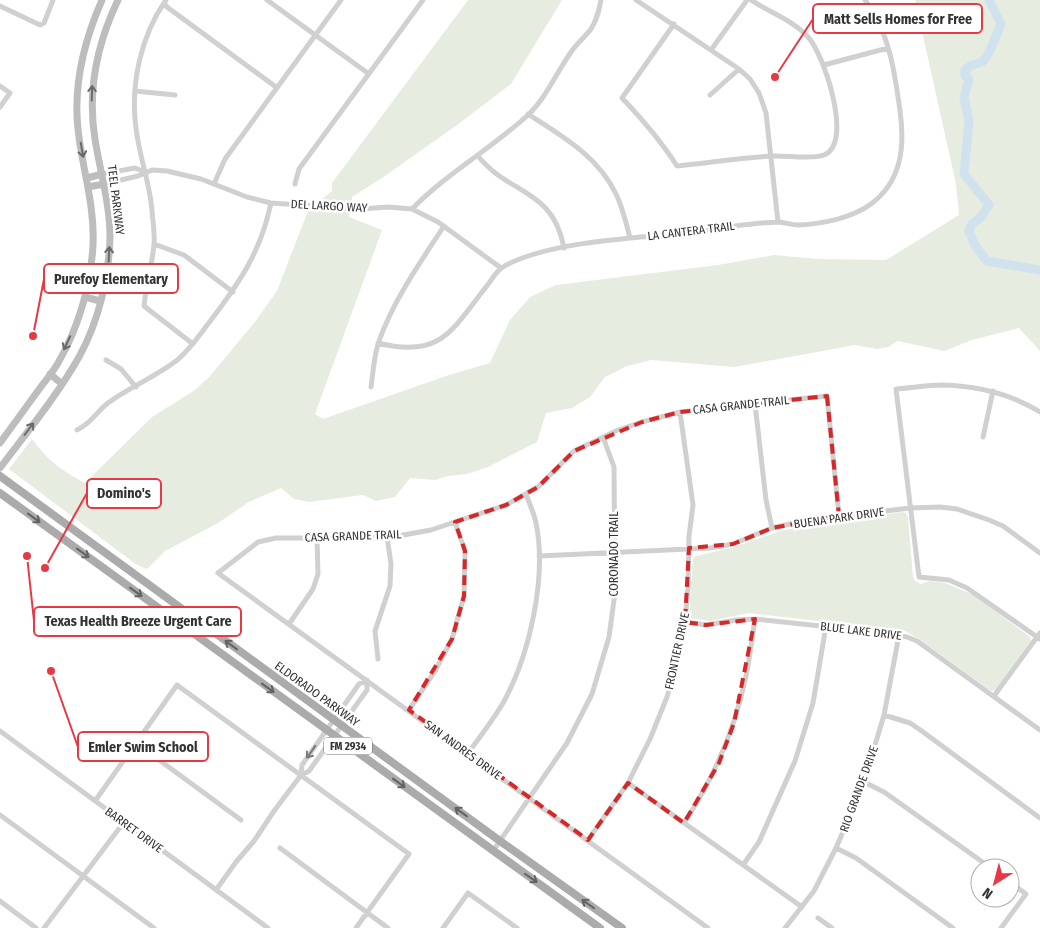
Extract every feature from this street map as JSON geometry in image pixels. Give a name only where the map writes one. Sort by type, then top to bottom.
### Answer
[{"type":"main road","name":"TEEL PARKWAY","points":[[0,443],[58,363],[79,316],[85,297],[93,247],[93,220],[78,128],[77,94],[81,61],[90,29],[102,0]]},
{"type":"main road","name":"TEEL PARKWAY","points":[[0,468],[62,384],[80,355],[94,321],[106,283],[110,235],[104,184],[95,140],[92,90],[102,42],[118,0]]},
{"type":"main road","points":[[87,178],[102,174]]},
{"type":"main road","points":[[88,188],[104,184]]},
{"type":"main road","points":[[85,297],[100,302]]},
{"type":"main road","points":[[50,374],[62,384]]},
{"type":"main road","name":"ELDORADO PARKWAY","points":[[0,476],[333,720],[622,928]]},
{"type":"main road","name":"ELDORADO PARKWAY","points":[[0,493],[600,928]]},
{"type":"main road","points":[[97,563],[105,552]]},
{"type":"street","points":[[0,6],[40,25],[44,23],[52,0]]},
{"type":"street","points":[[267,0],[368,74]]},
{"type":"street","points":[[214,184],[226,159],[276,87],[341,0]]},
{"type":"street","points":[[295,184],[299,169],[423,0]]},
{"type":"street","points":[[412,209],[445,178],[478,156],[528,114],[574,48],[591,29],[601,0]]},
{"type":"street","points":[[636,0],[739,69],[750,79],[759,93],[766,113],[778,222]]},
{"type":"street","points":[[674,24],[622,98],[644,120],[662,143],[676,166],[770,156],[824,156],[832,150],[837,140],[837,123],[824,65],[810,39],[799,28],[749,0],[711,50]]},
{"type":"street","name":"LA CANTERA TRAIL","points":[[378,343],[391,346],[419,347],[441,340],[458,324],[502,268],[530,255],[630,238],[778,222],[798,225],[838,220],[871,204],[887,188],[898,169],[902,155],[902,125],[895,78],[883,30],[865,0]]},
{"type":"street","points":[[165,1],[167,7],[276,87]]},
{"type":"street","points":[[165,1],[154,20],[143,48],[135,91],[136,128],[152,209],[154,244],[144,306],[193,344]]},
{"type":"street","points":[[824,65],[888,48]]},
{"type":"street","points":[[710,96],[739,69]]},
{"type":"street","points":[[0,86],[10,93],[0,107]]},
{"type":"street","points":[[135,91],[175,96]]},
{"type":"street","points":[[528,114],[568,140],[594,162],[615,192],[630,238]]},
{"type":"street","points":[[478,156],[492,170],[546,207],[556,221],[564,248]]},
{"type":"street","name":"DEL LARGO WAY","points":[[102,174],[135,168],[145,172]]},
{"type":"street","name":"DEL LARGO WAY","points":[[104,184],[138,176],[152,170],[167,171],[187,175],[247,197],[271,203],[361,209],[388,207],[412,209],[423,213],[444,226],[502,268]]},
{"type":"street","points":[[77,430],[88,425],[108,403],[173,364],[193,344],[233,292],[250,264],[260,240],[271,203]]},
{"type":"street","points":[[371,387],[378,343],[404,288],[444,226]]},
{"type":"street","points":[[154,244],[184,255],[233,292]]},
{"type":"street","points":[[106,360],[121,369],[136,387]]},
{"type":"street","points":[[994,696],[1039,637],[967,588],[949,580],[919,577],[896,389],[942,385],[993,391],[1040,412]]},
{"type":"street","points":[[983,437],[993,391]]},
{"type":"street","name":"CASA GRANDE TRAIL","points":[[218,573],[258,542],[276,538],[387,537],[431,530],[506,505],[538,487],[574,451],[603,437],[642,422],[680,412],[827,396],[839,516]]},
{"type":"street","points":[[755,404],[766,500],[772,528]]},
{"type":"street","name":"FRONTIER DRIVE","points":[[588,840],[628,783],[650,739],[667,697],[679,654],[685,622],[692,505],[680,412]]},
{"type":"street","name":"CORONADO TRAIL","points":[[493,851],[568,743],[592,694],[609,636],[615,593],[614,467],[603,437]]},
{"type":"street","points":[[468,753],[503,703],[523,658],[535,610],[539,556],[536,523],[526,494]]},
{"type":"street","name":"BUENA PARK DRIVE","points":[[539,556],[710,548],[733,544],[772,528],[803,521],[910,508],[940,507],[973,514],[1002,526],[1040,553]]},
{"type":"street","points":[[409,710],[435,671],[452,639],[464,596],[465,551],[455,522]]},
{"type":"street","points":[[378,659],[375,631],[390,586],[392,564],[387,537]]},
{"type":"street","points":[[289,624],[313,590],[316,582],[318,574],[317,538]]},
{"type":"street","name":"SAN ANDRES DRIVE","points":[[218,573],[708,928]]},
{"type":"street","points":[[684,823],[700,799],[719,763],[734,723],[746,676],[755,619]]},
{"type":"street","name":"BLUE LAKE DRIVE","points":[[685,622],[706,625],[755,619],[899,635],[917,641],[1040,730]]},
{"type":"street","points":[[743,865],[759,842],[795,761],[813,703],[826,626]]},
{"type":"street","name":"RIO GRANDE DRIVE","points":[[785,928],[814,892],[836,848],[864,782],[884,715],[899,635]]},
{"type":"street","points":[[216,890],[301,775],[309,771],[367,690],[367,680],[359,684],[326,730],[302,765],[301,775]]},
{"type":"street","points":[[95,801],[177,685],[409,854],[356,928]]},
{"type":"street","points":[[884,715],[910,723],[1040,818]]},
{"type":"street","name":"BARRET DRIVE","points":[[0,731],[268,928]]},
{"type":"street","points":[[136,743],[241,820]]},
{"type":"street","points":[[864,782],[884,792],[976,858]]},
{"type":"street","points":[[628,783],[802,907]]},
{"type":"street","points":[[0,815],[154,928]]},
{"type":"street","points":[[44,928],[124,822]]},
{"type":"street","points":[[280,848],[388,928]]},
{"type":"street","points":[[836,848],[856,858],[954,928]]},
{"type":"street","points":[[1020,890],[1026,894],[1020,902]]},
{"type":"street","points":[[443,928],[468,893],[517,928]]},
{"type":"street","points":[[0,901],[36,928]]},
{"type":"street","points":[[1001,928],[1016,908]]},
{"type":"street","points":[[818,918],[832,928]]},
{"type":"highlighted area","points":[[827,396],[839,516],[772,528],[733,544],[689,548],[685,622],[706,625],[755,619],[734,723],[719,763],[684,823],[628,783],[588,840],[409,710],[452,639],[464,596],[465,551],[455,522],[506,505],[538,487],[574,451],[642,422],[680,412]]},
{"type":"shaded area","points":[[468,0],[562,0],[511,84],[457,125],[352,197],[349,217],[382,230],[315,414],[323,419],[449,375],[490,363],[510,320],[530,297],[556,285],[718,265],[774,255],[818,259],[886,260],[959,215],[956,184],[915,0],[1040,0],[1040,351],[1019,328],[972,340],[944,351],[898,341],[888,347],[877,349],[855,345],[734,367],[651,360],[627,366],[605,377],[590,397],[572,408],[546,413],[537,442],[488,467],[467,474],[448,476],[435,480],[410,478],[395,497],[376,501],[363,495],[309,502],[294,499],[281,488],[249,502],[218,523],[165,551],[147,569],[137,565],[9,469],[32,439],[55,464],[85,483],[152,417],[195,390],[210,376],[254,323],[277,291],[308,211],[332,191],[332,183]]},
{"type":"shaded area","points":[[906,513],[908,517],[913,577],[915,581],[921,584],[930,581],[945,583],[974,595],[1030,637],[1031,641],[996,690],[991,691],[905,631],[749,613],[710,621],[689,618],[693,557],[734,547],[781,531],[814,524]]},
{"type":"waterway","points":[[989,0],[1001,24],[986,58],[965,70],[965,76],[969,79],[964,97],[969,121],[964,174],[989,205],[981,217],[972,224],[969,231],[975,245],[987,261],[1040,270]]},
{"type":"place","name":"Matt Sells Homes for Free","points":[[775,77]]},
{"type":"place","name":"Purefoy Elementary","points":[[33,336]]},
{"type":"place","name":"Texas Health Breeze Urgent Care","points":[[27,556]]},
{"type":"place","name":"Domino's","points":[[45,568]]},
{"type":"place","name":"Emler Swim School","points":[[51,671]]}]
